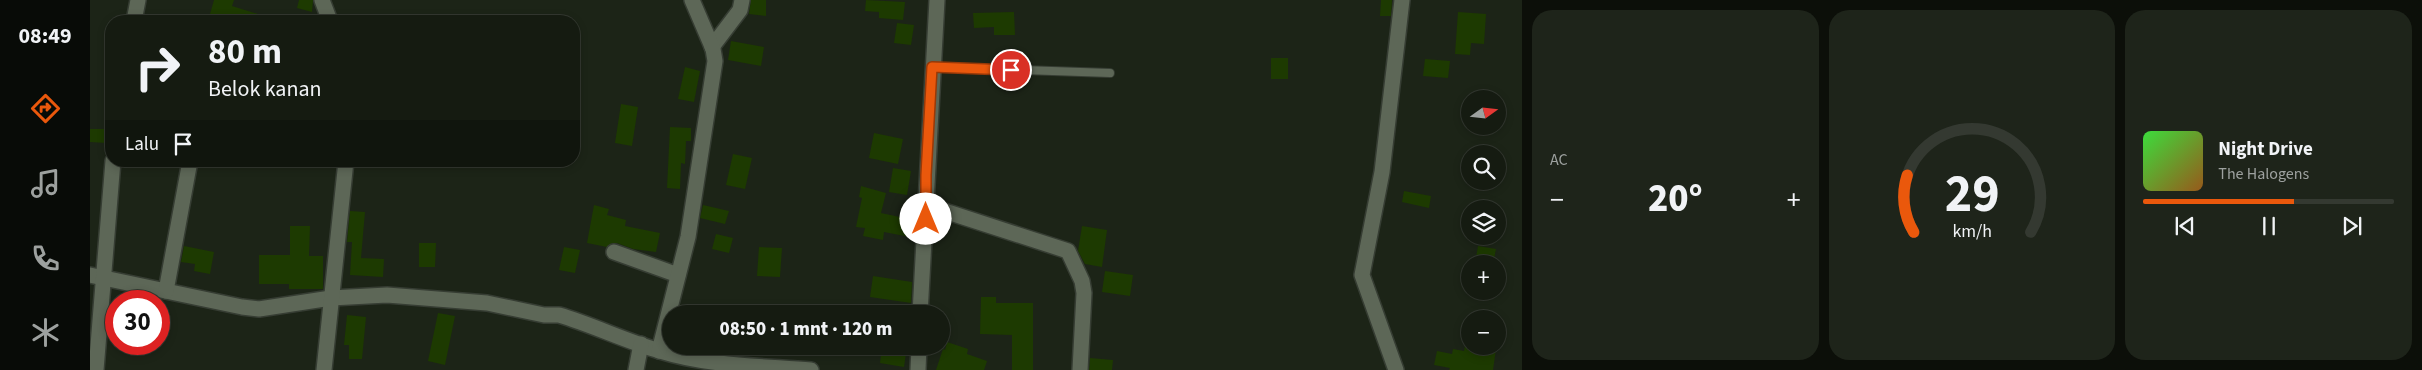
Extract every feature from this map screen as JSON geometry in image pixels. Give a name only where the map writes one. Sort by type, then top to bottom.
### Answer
[{"type":"street","points":[[135,15],[138,0]]},
{"type":"street","points":[[322,0],[328,15]]},
{"type":"street","points":[[659,351],[688,236],[715,61],[712,47],[692,0]]},
{"type":"street","points":[[712,47],[740,10],[742,0]]},
{"type":"street","points":[[920,305],[932,67],[938,0]]},
{"type":"street","points":[[1396,370],[1362,275],[1382,172],[1402,0]]},
{"type":"street","points":[[96,370],[97,277],[112,167]]},
{"type":"street","points":[[166,290],[189,167]]},
{"type":"street","points":[[324,370],[345,167]]},
{"type":"street","points":[[926,206],[1068,251],[1082,281],[1084,293],[1080,370]]},
{"type":"street","points":[[614,252],[678,275]]},
{"type":"street","points":[[97,277],[161,290]]},
{"type":"street","points":[[170,292],[259,309],[331,298],[386,295],[486,303],[544,315],[559,315],[659,351],[687,358],[741,366],[811,370]]},
{"type":"street","points":[[636,370],[641,344]]},
{"type":"street","points":[[918,370],[919,355]]},
{"type":"lane","points":[[932,67],[1110,73]]},
{"type":"building","points":[[214,0],[234,0],[232,6],[261,15],[210,15]]},
{"type":"building","points":[[299,0],[313,0],[312,12],[297,8]]},
{"type":"building","points":[[751,0],[766,0],[766,16],[749,14]]},
{"type":"building","points":[[866,0],[905,2],[903,20],[879,18],[879,12],[865,11]]},
{"type":"building","points":[[1381,0],[1392,0],[1391,16],[1380,16]]},
{"type":"building","points":[[1014,12],[1015,35],[994,35],[994,27],[974,28],[973,13]]},
{"type":"building","points":[[1458,12],[1486,14],[1484,44],[1471,43],[1470,55],[1455,54]]},
{"type":"building","points":[[897,23],[914,25],[911,45],[894,43]]},
{"type":"building","points":[[731,41],[764,47],[761,66],[728,60]]},
{"type":"building","points":[[1271,58],[1288,58],[1288,79],[1271,79]]},
{"type":"building","points":[[1425,59],[1450,61],[1448,78],[1423,76]]},
{"type":"building","points":[[685,67],[700,71],[694,102],[678,99]]},
{"type":"building","points":[[621,104],[638,107],[632,146],[615,143]]},
{"type":"building","points":[[670,127],[691,128],[691,141],[686,141],[685,164],[681,163],[680,189],[667,188]]},
{"type":"building","points":[[90,129],[105,129],[105,143],[90,142]]},
{"type":"building","points":[[874,133],[903,139],[898,164],[869,158]]},
{"type":"building","points":[[733,154],[752,158],[745,189],[726,185]]},
{"type":"building","points":[[893,168],[911,171],[907,195],[889,192]]},
{"type":"building","points":[[861,186],[886,193],[881,213],[914,220],[910,237],[884,232],[883,240],[863,236],[865,228],[856,227],[862,198],[859,197]]},
{"type":"building","points":[[1404,191],[1431,196],[1429,208],[1402,202]]},
{"type":"building","points":[[594,205],[609,209],[607,215],[626,220],[625,226],[660,233],[656,252],[633,249],[617,243],[612,243],[607,247],[587,243]]},
{"type":"building","points":[[703,205],[729,211],[725,224],[700,218]]},
{"type":"building","points":[[350,211],[365,212],[361,258],[384,259],[383,277],[350,275],[352,242],[347,242]]},
{"type":"building","points":[[290,226],[310,226],[309,256],[323,256],[323,289],[289,289],[289,284],[259,284],[259,255],[290,255]]},
{"type":"building","points":[[1082,226],[1107,230],[1102,267],[1085,264],[1078,251]]},
{"type":"building","points":[[716,234],[733,238],[729,253],[712,249]]},
{"type":"building","points":[[419,243],[436,243],[435,267],[419,267]]},
{"type":"building","points":[[184,246],[214,252],[210,274],[194,271],[195,264],[181,262]]},
{"type":"building","points":[[1478,246],[1496,249],[1495,255],[1476,255]]},
{"type":"building","points":[[564,247],[580,250],[575,273],[559,270]]},
{"type":"building","points":[[759,247],[782,248],[780,277],[757,276]]},
{"type":"building","points":[[1105,271],[1133,275],[1130,296],[1102,292]]},
{"type":"building","points":[[873,276],[912,282],[911,303],[870,297]]},
{"type":"building","points":[[981,297],[996,297],[996,303],[1033,303],[1033,370],[1012,370],[1012,335],[980,334]]},
{"type":"building","points":[[438,313],[455,316],[445,365],[428,361]]},
{"type":"building","points":[[347,315],[366,317],[362,359],[349,359],[349,345],[344,345]]},
{"type":"building","points":[[950,343],[968,349],[967,354],[987,361],[984,370],[936,370],[941,355],[950,355]]},
{"type":"building","points":[[1453,349],[1461,350],[1461,355],[1495,355],[1493,370],[1449,370],[1450,368],[1434,365],[1437,351],[1452,354]]},
{"type":"building","points":[[881,355],[906,355],[904,367],[880,363]]},
{"type":"building","points":[[1090,358],[1113,360],[1112,370],[1089,370]]},
{"type":"route","points":[[926,219],[926,175],[932,67],[1011,70]]}]
